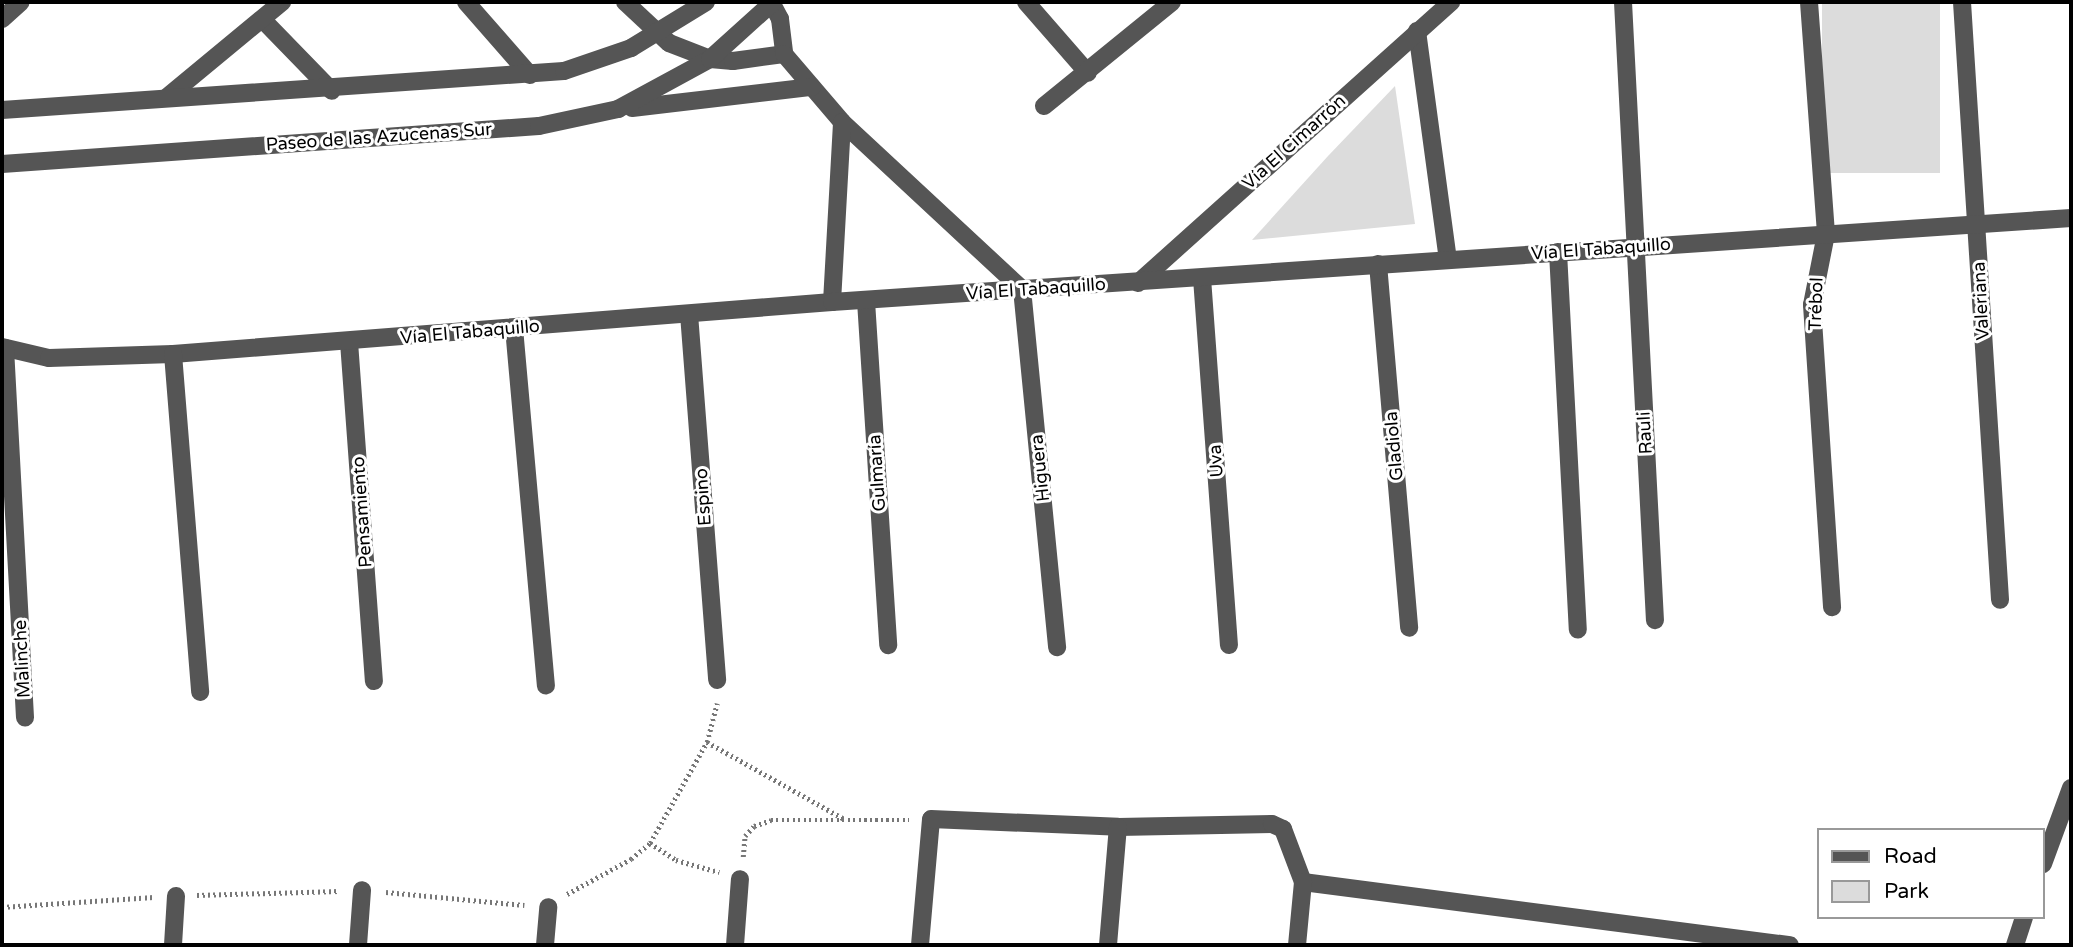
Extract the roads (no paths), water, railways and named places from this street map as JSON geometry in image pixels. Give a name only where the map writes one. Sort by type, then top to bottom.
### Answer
[{"type":"street","points":[[2,19],[21,2]]},
{"type":"street","points":[[166,98],[282,2]]},
{"type":"street","points":[[466,2],[530,75]]},
{"type":"street","points":[[625,2],[657,34],[710,59],[733,61],[784,54]]},
{"type":"street","points":[[772,2],[780,19],[784,54],[842,122],[1022,289]]},
{"type":"street","name":"Paseo de las Azucenas Sur","points":[[2,164],[539,126],[618,109],[710,59],[772,2]]},
{"type":"street","points":[[1026,2],[1088,73]]},
{"type":"street","points":[[1044,106],[1088,73],[1172,2]]},
{"type":"street","name":"Vía El Cimarrón","points":[[1138,283],[1451,2]]},
{"type":"street","name":"Rauli","points":[[1623,2],[1656,620]]},
{"type":"street","name":"Trébol","points":[[1809,2],[1826,234],[1812,305],[1832,607]]},
{"type":"street","name":"Valeriana","points":[[1962,2],[2000,600]]},
{"type":"street","points":[[2,110],[530,75],[597,63],[657,34],[704,3]]},
{"type":"street","points":[[262,19],[332,90]]},
{"type":"street","points":[[1417,31],[1447,260]]},
{"type":"street","points":[[618,109],[812,87]]},
{"type":"street","points":[[832,302],[842,122]]},
{"type":"street","name":"Vía El Tabaquillo","points":[[3,348],[49,358],[173,354],[832,302],[2071,218]]},
{"type":"street","points":[[1558,252],[1578,629]]},
{"type":"street","name":"Gladiola","points":[[1378,264],[1409,628]]},
{"type":"street","name":"Uva","points":[[1202,278],[1229,645]]},
{"type":"street","name":"Higuera","points":[[1022,289],[1057,647]]},
{"type":"street","name":"Gulmaría","points":[[866,301],[888,645]]},
{"type":"street","name":"Espino","points":[[690,314],[717,680]]},
{"type":"street","points":[[514,328],[546,686]]},
{"type":"street","name":"Pensamiento","points":[[349,342],[374,681]]},
{"type":"street","name":"Malinche","points":[[3,348],[25,718]]},
{"type":"street","points":[[173,354],[200,692]]},
{"type":"street","points":[[2045,859],[2071,788]]},
{"type":"street","points":[[920,945],[931,820],[1118,827],[1272,824],[1283,829],[1303,883],[1297,945]]},
{"type":"street","points":[[1108,945],[1118,827]]},
{"type":"street","points":[[735,945],[740,878]]},
{"type":"street","points":[[1303,883],[1790,945]]},
{"type":"street","points":[[358,945],[362,890]]},
{"type":"street","points":[[173,945],[176,896]]},
{"type":"street","points":[[545,945],[548,907]]},
{"type":"street","points":[[2015,945],[2023,919]]}]
